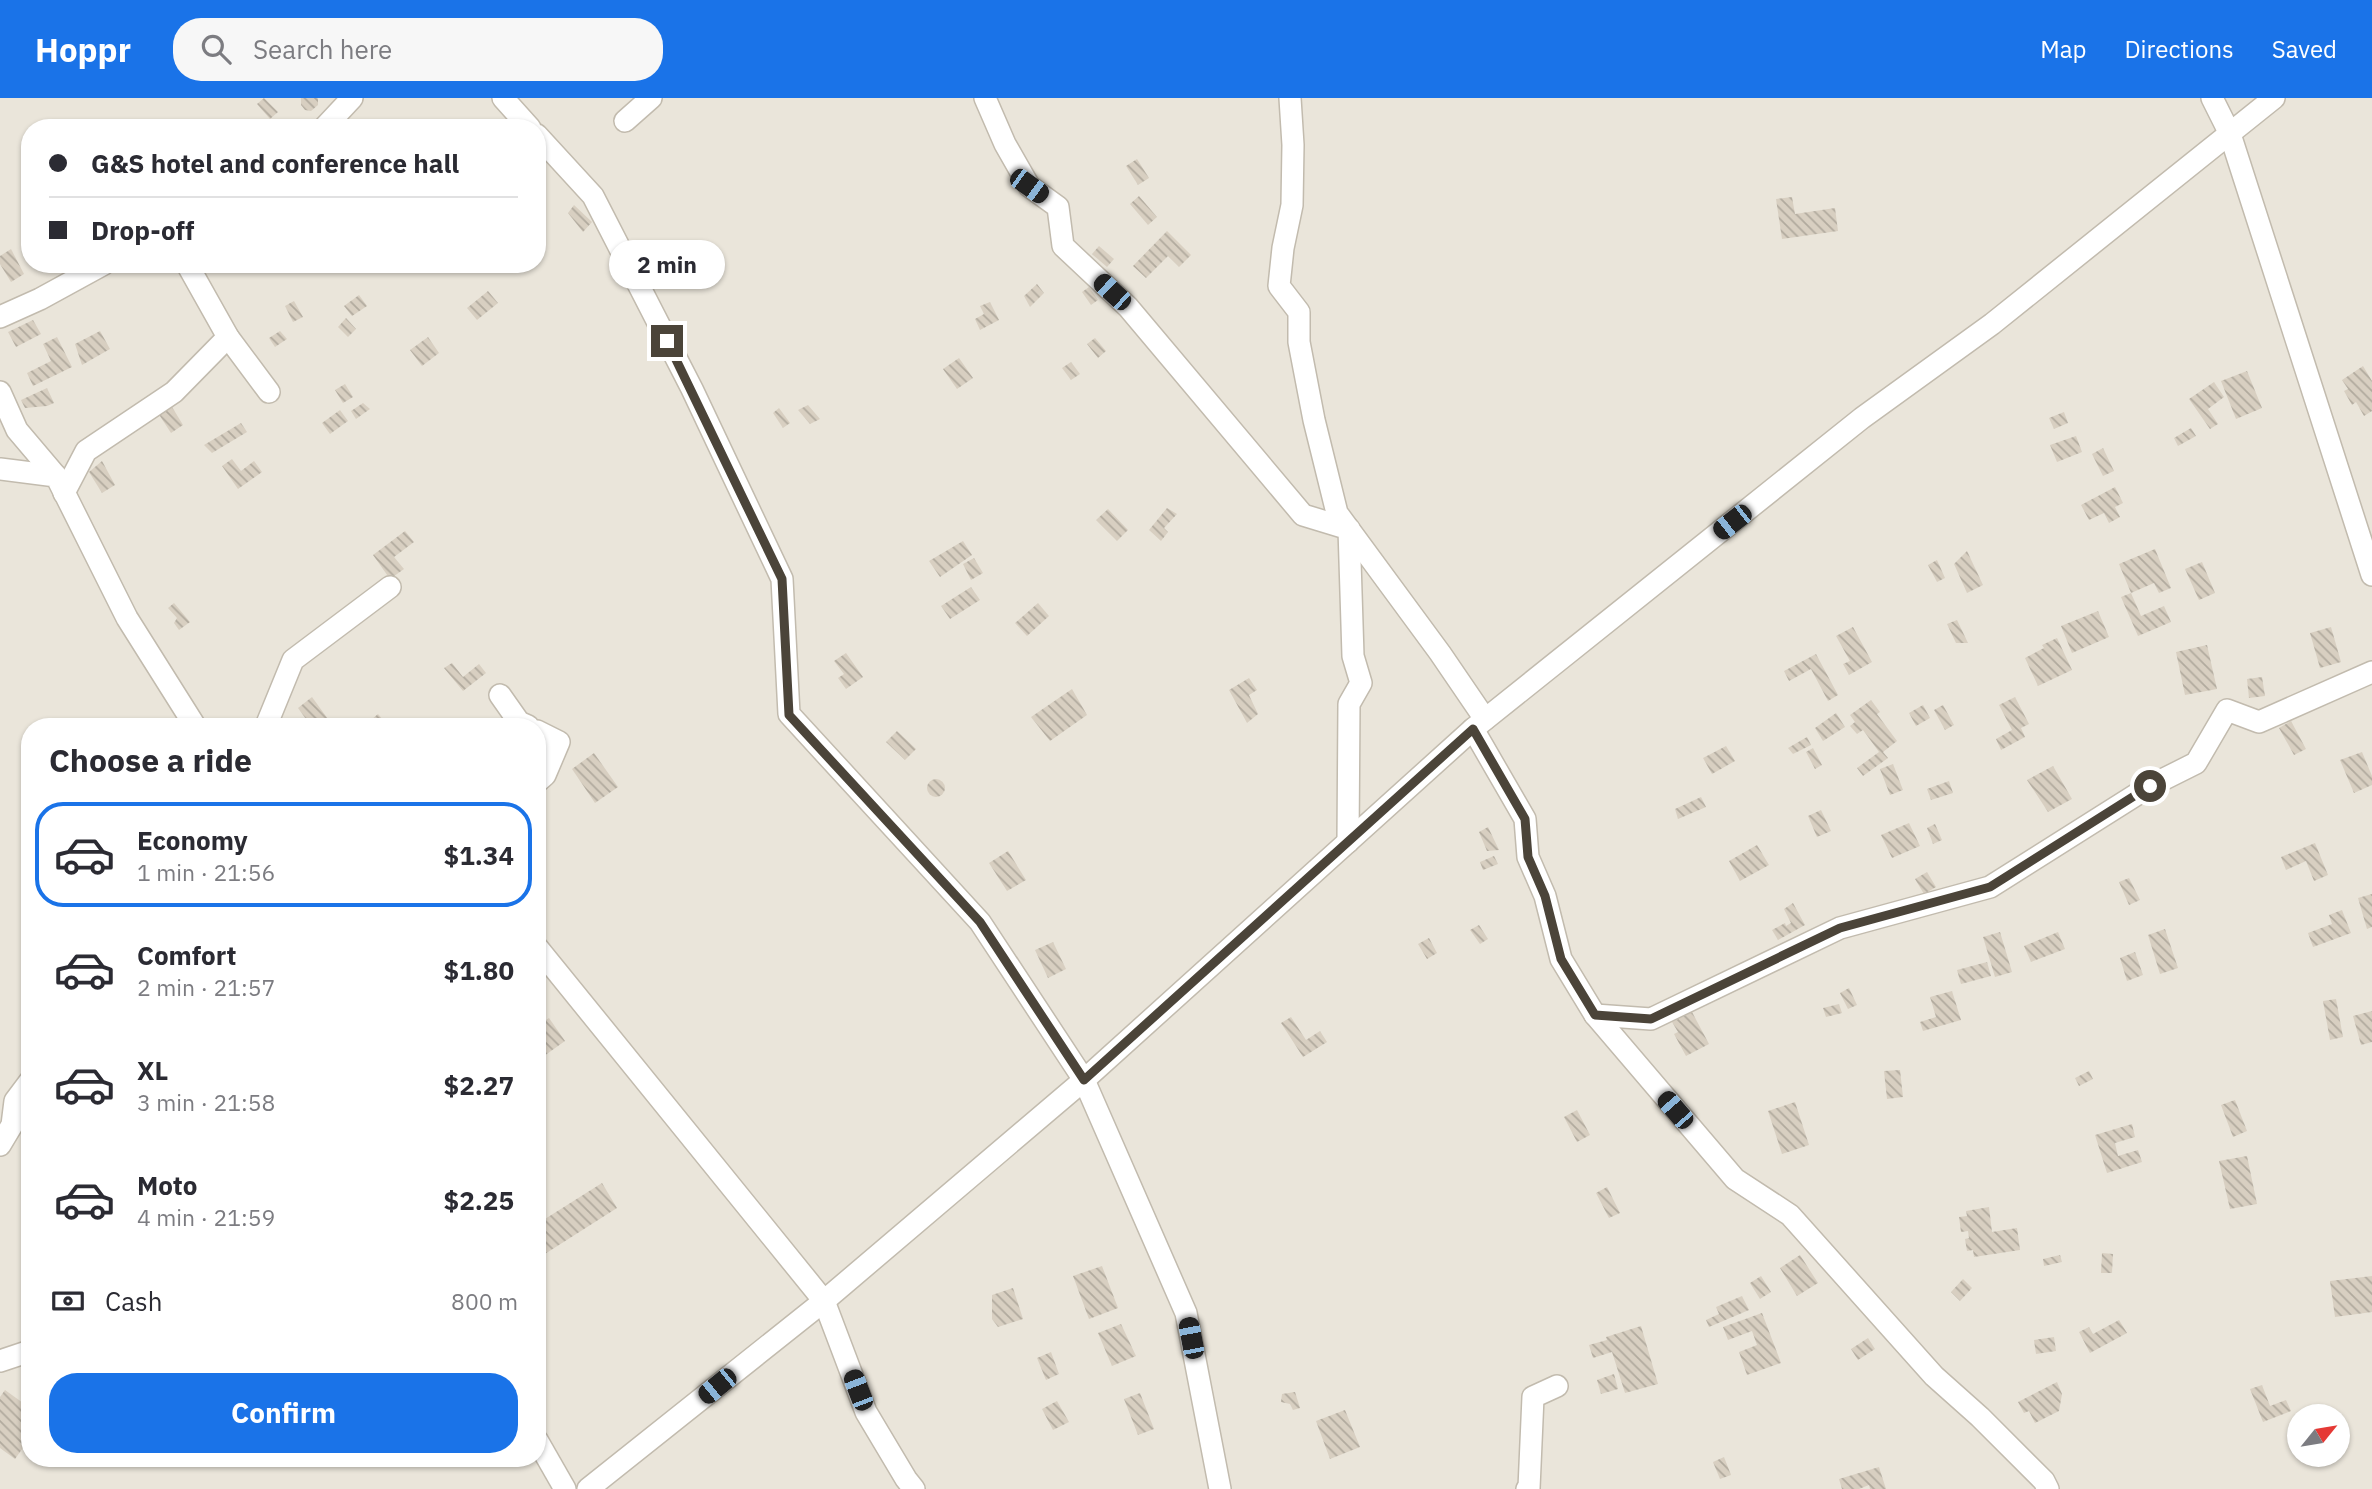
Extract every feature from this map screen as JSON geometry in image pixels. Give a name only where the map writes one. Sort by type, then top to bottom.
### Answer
[{"type":"street","points":[[332,119],[352,98]]},
{"type":"street","points":[[503,98],[522,119]]},
{"type":"street","points":[[625,121],[651,98]]},
{"type":"street","points":[[985,98],[1005,144],[1029,186],[1058,207],[1063,246],[1128,307],[1303,515],[1349,529]]},
{"type":"street","points":[[1290,98],[1293,145],[1292,205],[1279,286],[1299,312],[1299,342],[1314,420],[1337,513],[1440,653],[1479,724],[1525,819],[1528,857],[1545,896],[1561,959],[1595,1015],[1735,1178],[1790,1215],[1934,1376],[1980,1417],[2044,1481],[2048,1489]]},
{"type":"street","points":[[2212,98],[2230,135],[2372,575]]},
{"type":"street","points":[[588,1489],[824,1301],[1084,1080],[1479,724],[1862,418],[1992,324],[2274,98]]},
{"type":"street","points":[[546,145],[593,196],[692,389],[782,579],[789,715],[980,922],[1084,1080],[1186,1313],[1220,1489]]},
{"type":"street","points":[[0,317],[88,273]]},
{"type":"street","points":[[192,273],[228,337],[268,392]]},
{"type":"street","points":[[60,485],[86,451],[174,392],[228,337]]},
{"type":"street","points":[[0,392],[17,430],[60,485],[127,618],[185,718]]},
{"type":"street","points":[[0,469],[60,485]]},
{"type":"street","points":[[1348,842],[1349,704],[1361,683],[1353,656],[1349,529]]},
{"type":"street","points":[[269,718],[293,660],[390,587]]},
{"type":"street","points":[[1595,1015],[1651,1019],[1840,928],[1990,887],[2150,786],[2196,763],[2227,710],[2259,722],[2372,672]]},
{"type":"street","points":[[500,695],[516,718]]},
{"type":"street","points":[[546,736],[559,742],[546,773]]},
{"type":"street","points":[[546,958],[824,1301],[866,1412],[914,1489]]},
{"type":"street","points":[[0,1145],[12,1125],[15,1101],[21,1093]]},
{"type":"street","points":[[0,1361],[21,1354]]},
{"type":"street","points":[[1527,1489],[1534,1397],[1557,1386]]},
{"type":"street","points":[[546,1456],[565,1489]]},
{"type":"shaded area","points":[[0,98],[2372,98],[2372,1489],[0,1489]]},
{"type":"building","points":[[264,98],[278,112],[270,119],[257,104]]},
{"type":"building","points":[[301,98],[318,98],[318,105],[311,111],[305,110],[301,105]]},
{"type":"building","points":[[1137,159],[1149,178],[1138,185],[1126,166]]},
{"type":"building","points":[[1139,196],[1157,217],[1148,225],[1130,204]]},
{"type":"building","points":[[1792,197],[1795,214],[1835,208],[1838,231],[1782,239],[1776,199]]},
{"type":"building","points":[[574,205],[592,222],[583,232],[568,213]]},
{"type":"building","points":[[1167,231],[1191,255],[1179,267],[1168,256],[1146,278],[1133,266]]},
{"type":"building","points":[[1099,246],[1114,259],[1107,267],[1092,254]]},
{"type":"building","points":[[11,249],[21,273],[24,274],[11,282],[0,264],[0,256]]},
{"type":"building","points":[[1037,284],[1044,293],[1030,307],[1024,296]]},
{"type":"building","points":[[1089,287],[1098,300],[1091,305],[1082,292]]},
{"type":"building","points":[[488,291],[498,303],[477,320],[467,308]]},
{"type":"building","points":[[359,295],[367,306],[352,316],[344,306]]},
{"type":"building","points":[[294,301],[303,317],[293,322],[285,306]]},
{"type":"building","points":[[990,302],[999,320],[980,330],[975,319],[984,314],[980,306]]},
{"type":"building","points":[[346,318],[356,329],[348,337],[338,327]]},
{"type":"building","points":[[33,320],[41,334],[16,347],[8,332]]},
{"type":"building","points":[[100,331],[110,349],[82,365],[75,344]]},
{"type":"building","points":[[280,331],[287,339],[275,347],[269,338]]},
{"type":"building","points":[[57,337],[72,367],[33,386],[27,373],[51,361],[43,344]]},
{"type":"building","points":[[428,337],[439,353],[422,366],[410,350]]},
{"type":"building","points":[[1095,338],[1106,351],[1098,358],[1087,344]]},
{"type":"building","points":[[959,358],[973,378],[957,389],[943,369]]},
{"type":"building","points":[[1071,362],[1080,374],[1071,380],[1062,368]]},
{"type":"building","points":[[2363,366],[2372,381],[2372,411],[2364,416],[2356,402],[2352,405],[2344,391],[2348,389],[2342,380]]},
{"type":"building","points":[[2247,371],[2262,408],[2236,419],[2221,381]]},
{"type":"building","points":[[2214,382],[2224,397],[2208,409],[2218,424],[2210,429],[2189,399]]},
{"type":"building","points":[[345,384],[353,397],[343,403],[335,390]]},
{"type":"building","points":[[47,388],[54,403],[25,408],[21,400]]},
{"type":"building","points":[[169,402],[183,425],[171,433],[156,410]]},
{"type":"building","points":[[363,403],[370,409],[356,419],[351,411]]},
{"type":"building","points":[[808,405],[820,419],[810,424],[798,410]]},
{"type":"building","points":[[779,408],[790,423],[783,428],[773,413]]},
{"type":"building","points":[[340,410],[348,421],[330,434],[322,423]]},
{"type":"building","points":[[2064,412],[2068,423],[2054,429],[2049,418]]},
{"type":"building","points":[[241,423],[247,432],[212,453],[204,445]]},
{"type":"building","points":[[2191,428],[2196,436],[2178,446],[2174,438]]},
{"type":"building","points":[[2076,436],[2082,452],[2057,462],[2050,445]]},
{"type":"building","points":[[2103,448],[2114,471],[2103,476],[2092,454]]},
{"type":"building","points":[[232,459],[241,471],[254,461],[262,472],[238,489],[222,466]]},
{"type":"building","points":[[102,461],[115,485],[102,493],[89,472]]},
{"type":"building","points":[[2115,487],[2123,503],[2115,507],[2120,517],[2109,523],[2104,513],[2089,520],[2081,505]]},
{"type":"building","points":[[1167,508],[1177,514],[1164,528],[1168,532],[1161,541],[1149,530]]},
{"type":"building","points":[[1108,509],[1128,530],[1117,541],[1096,520]]},
{"type":"building","points":[[405,531],[414,542],[394,557],[404,569],[390,579],[373,555]]},
{"type":"building","points":[[963,541],[972,555],[940,577],[929,561]]},
{"type":"building","points":[[2155,549],[2171,588],[2159,593],[2154,583],[2131,593],[2119,564]]},
{"type":"building","points":[[1967,551],[1983,585],[1967,593],[1954,564]]},
{"type":"building","points":[[974,558],[983,573],[971,580],[963,564]]},
{"type":"building","points":[[1937,560],[1945,578],[1937,582],[1928,565]]},
{"type":"building","points":[[2202,562],[2215,593],[2199,600],[2185,569]]},
{"type":"building","points":[[971,587],[980,600],[950,619],[941,606]]},
{"type":"building","points":[[2131,593],[2141,616],[2164,606],[2171,622],[2138,636],[2121,597]]},
{"type":"building","points":[[174,603],[190,622],[179,630],[174,623],[177,618],[168,608]]},
{"type":"building","points":[[1038,603],[1049,616],[1027,636],[1015,623]]},
{"type":"building","points":[[2098,611],[2109,637],[2072,653],[2061,626]]},
{"type":"building","points":[[1957,620],[1968,643],[1956,643],[1947,624]]},
{"type":"building","points":[[1853,627],[1872,662],[1849,675],[1843,664],[1850,661],[1836,636]]},
{"type":"building","points":[[2331,627],[2341,662],[2320,668],[2310,633]]},
{"type":"building","points":[[2057,638],[2072,670],[2038,686],[2025,658]]},
{"type":"building","points":[[2207,645],[2217,689],[2185,695],[2176,652]]},
{"type":"building","points":[[846,653],[863,677],[846,689],[838,678],[844,674],[834,661]]},
{"type":"building","points":[[1816,654],[1838,695],[1828,701],[1811,669],[1789,681],[1784,671]]},
{"type":"building","points":[[452,663],[463,677],[479,664],[486,673],[463,691],[444,668]]},
{"type":"building","points":[[2262,677],[2265,696],[2249,698],[2247,679]]},
{"type":"building","points":[[1249,678],[1257,690],[1249,695],[1258,714],[1247,723],[1229,690]]},
{"type":"building","points":[[1072,689],[1087,715],[1050,741],[1031,717]]},
{"type":"building","points":[[312,697],[327,718],[305,718],[298,708]]},
{"type":"building","points":[[2015,697],[2029,724],[2021,728],[2025,737],[2001,750],[1996,739],[2012,730],[1999,705]]},
{"type":"building","points":[[1871,700],[1880,712],[1877,714],[1897,741],[1883,752],[1888,758],[1863,776],[1857,768],[1879,752],[1863,730],[1857,734],[1850,726],[1855,722],[1850,715]]},
{"type":"building","points":[[1923,705],[1930,718],[1916,726],[1909,713]]},
{"type":"building","points":[[1943,705],[1954,725],[1945,730],[1934,710]]},
{"type":"building","points":[[1836,713],[1845,727],[1823,741],[1815,728]]},
{"type":"building","points":[[2291,721],[2306,749],[2294,755],[2279,728]]},
{"type":"building","points":[[897,731],[916,749],[905,760],[886,742]]},
{"type":"building","points":[[1807,737],[1811,745],[1793,754],[1788,748]]},
{"type":"building","points":[[1726,746],[1735,761],[1712,774],[1703,758]]},
{"type":"building","points":[[1813,748],[1822,765],[1815,769],[1806,752]]},
{"type":"building","points":[[2362,752],[2372,776],[2372,785],[2354,793],[2340,760]]},
{"type":"building","points":[[594,753],[618,787],[595,803],[572,769]]},
{"type":"building","points":[[1893,764],[1903,790],[1890,795],[1880,769]]},
{"type":"building","points":[[2053,766],[2072,799],[2048,812],[2027,780]]},
{"type":"building","points":[[936,779],[942,782],[945,788],[942,794],[936,797],[930,794],[927,788],[930,782]]},
{"type":"building","points":[[1949,781],[1953,793],[1931,800],[1927,789]]},
{"type":"building","points":[[1701,797],[1706,807],[1678,819],[1675,809]]},
{"type":"building","points":[[1821,810],[1831,831],[1817,837],[1808,816]]},
{"type":"building","points":[[1909,823],[1920,846],[1892,858],[1881,835]]},
{"type":"building","points":[[1935,824],[1942,840],[1933,844],[1927,828]]},
{"type":"building","points":[[1488,827],[1499,850],[1487,851],[1479,832]]},
{"type":"building","points":[[2315,843],[2328,875],[2314,881],[2306,861],[2286,870],[2281,857]]},
{"type":"building","points":[[1757,845],[1769,865],[1740,881],[1729,861]]},
{"type":"building","points":[[1008,851],[1026,880],[1007,891],[989,863]]},
{"type":"building","points":[[1494,856],[1498,864],[1483,870],[1480,862]]},
{"type":"building","points":[[1927,872],[1936,887],[1924,894],[1915,879]]},
{"type":"building","points":[[2129,878],[2140,900],[2129,905],[2119,882]]},
{"type":"building","points":[[2372,894],[2372,927],[2367,929],[2358,898]]},
{"type":"building","points":[[1793,903],[1805,925],[1778,940],[1772,930],[1791,923],[1784,909]]},
{"type":"building","points":[[2342,910],[2351,933],[2313,947],[2308,933],[2332,924],[2329,915]]},
{"type":"building","points":[[1479,925],[1488,939],[1480,944],[1470,930]]},
{"type":"building","points":[[2165,929],[2178,968],[2160,974],[2148,935]]},
{"type":"building","points":[[2000,932],[2012,972],[1995,977],[1983,937]]},
{"type":"building","points":[[2058,932],[2065,949],[2031,962],[2024,946]]},
{"type":"building","points":[[1429,938],[1437,953],[1427,959],[1418,944]]},
{"type":"building","points":[[1053,942],[1066,969],[1048,978],[1035,950]]},
{"type":"building","points":[[2135,952],[2143,975],[2127,981],[2120,958]]},
{"type":"building","points":[[1987,962],[1991,976],[1961,984],[1957,970]]},
{"type":"building","points":[[1849,988],[1857,1005],[1848,1009],[1840,993]]},
{"type":"building","points":[[1952,991],[1961,1020],[1923,1031],[1920,1022],[1936,1017],[1930,997]]},
{"type":"building","points":[[2336,999],[2343,1037],[2330,1040],[2323,1001]]},
{"type":"building","points":[[1839,1004],[1842,1013],[1826,1017],[1823,1008]]},
{"type":"building","points":[[2372,1011],[2372,1042],[2361,1045],[2353,1016]]},
{"type":"building","points":[[1692,1012],[1709,1044],[1686,1056],[1674,1034],[1678,1032],[1672,1022]]},
{"type":"building","points":[[1291,1017],[1306,1040],[1320,1031],[1327,1042],[1303,1057],[1281,1023]]},
{"type":"building","points":[[549,1018],[565,1041],[546,1055],[546,1020]]},
{"type":"building","points":[[1900,1070],[1903,1097],[1887,1099],[1884,1071]]},
{"type":"building","points":[[2089,1071],[2093,1079],[2079,1086],[2075,1078]]},
{"type":"building","points":[[2235,1100],[2247,1131],[2233,1137],[2221,1105]]},
{"type":"building","points":[[1795,1102],[1809,1145],[1782,1154],[1768,1111]]},
{"type":"building","points":[[1577,1110],[1590,1135],[1577,1142],[1564,1117]]},
{"type":"building","points":[[2132,1124],[2135,1137],[2115,1143],[2118,1156],[2138,1150],[2142,1162],[2107,1173],[2095,1135]]},
{"type":"building","points":[[2247,1156],[2257,1204],[2230,1209],[2219,1161]]},
{"type":"building","points":[[602,1183],[617,1208],[546,1253],[546,1218]]},
{"type":"building","points":[[1607,1187],[1620,1213],[1609,1218],[1596,1193]]},
{"type":"building","points":[[1989,1207],[1992,1232],[2017,1228],[2020,1250],[1974,1257],[1973,1250],[1967,1251],[1965,1239],[1969,1238],[1968,1231],[1961,1232],[1959,1217],[1967,1216],[1966,1211]]},
{"type":"building","points":[[2102,1253],[2113,1254],[2112,1273],[2101,1273]]},
{"type":"building","points":[[1800,1255],[1818,1283],[1797,1296],[1780,1268]]},
{"type":"building","points":[[2060,1255],[2062,1262],[2044,1266],[2043,1259]]},
{"type":"building","points":[[1102,1266],[1118,1308],[1089,1319],[1073,1276]]},
{"type":"building","points":[[1761,1276],[1771,1292],[1760,1299],[1750,1283]]},
{"type":"building","points":[[2372,1276],[2372,1312],[2335,1317],[2330,1281]]},
{"type":"building","points":[[1963,1279],[1972,1288],[1960,1301],[1951,1292]]},
{"type":"building","points":[[1013,1288],[1023,1319],[998,1327],[992,1319],[992,1295]]},
{"type":"building","points":[[1742,1296],[1749,1310],[1709,1327],[1706,1320],[1719,1314],[1716,1307]]},
{"type":"building","points":[[1762,1313],[1781,1363],[1747,1375],[1739,1352],[1757,1345],[1752,1331],[1728,1340],[1723,1327]]},
{"type":"building","points":[[2119,1320],[2127,1333],[2090,1353],[2079,1332],[2089,1327],[2093,1334]]},
{"type":"building","points":[[1121,1324],[1136,1356],[1112,1366],[1098,1333]]},
{"type":"building","points":[[1641,1326],[1658,1384],[1625,1393],[1612,1352],[1593,1358],[1589,1345]]},
{"type":"building","points":[[2054,1337],[2056,1351],[2036,1354],[2034,1340]]},
{"type":"building","points":[[1868,1338],[1875,1349],[1858,1360],[1851,1349]]},
{"type":"building","points":[[1051,1352],[1059,1374],[1046,1380],[1037,1358]]},
{"type":"building","points":[[1614,1374],[1618,1389],[1601,1394],[1597,1380]]},
{"type":"building","points":[[2057,1382],[2062,1394],[2059,1411],[2035,1423],[2029,1411],[2024,1413],[2018,1402]]},
{"type":"building","points":[[2262,1385],[2270,1406],[2286,1400],[2287,1413],[2263,1422],[2250,1389]]},
{"type":"building","points":[[5,1390],[21,1402],[21,1451],[15,1459],[0,1448],[0,1397]]},
{"type":"building","points":[[1295,1392],[1300,1408],[1293,1410],[1290,1404],[1281,1402],[1282,1394]]},
{"type":"building","points":[[1140,1393],[1154,1429],[1138,1435],[1124,1399]]},
{"type":"building","points":[[1057,1401],[1069,1422],[1053,1430],[1042,1409]]},
{"type":"building","points":[[1345,1410],[1360,1447],[1330,1459],[1316,1421]]},
{"type":"building","points":[[1724,1457],[1731,1475],[1720,1479],[1713,1462]]},
{"type":"building","points":[[1879,1467],[1886,1489],[1870,1489],[1869,1485],[1859,1489],[1842,1489],[1839,1479]]},
{"type":"route","points":[[667,341],[782,579],[789,715],[980,922],[1084,1080],[1473,729],[1525,819],[1528,857],[1545,896],[1561,959],[1595,1015],[1651,1019],[1840,928],[1990,887],[2150,786]]}]
